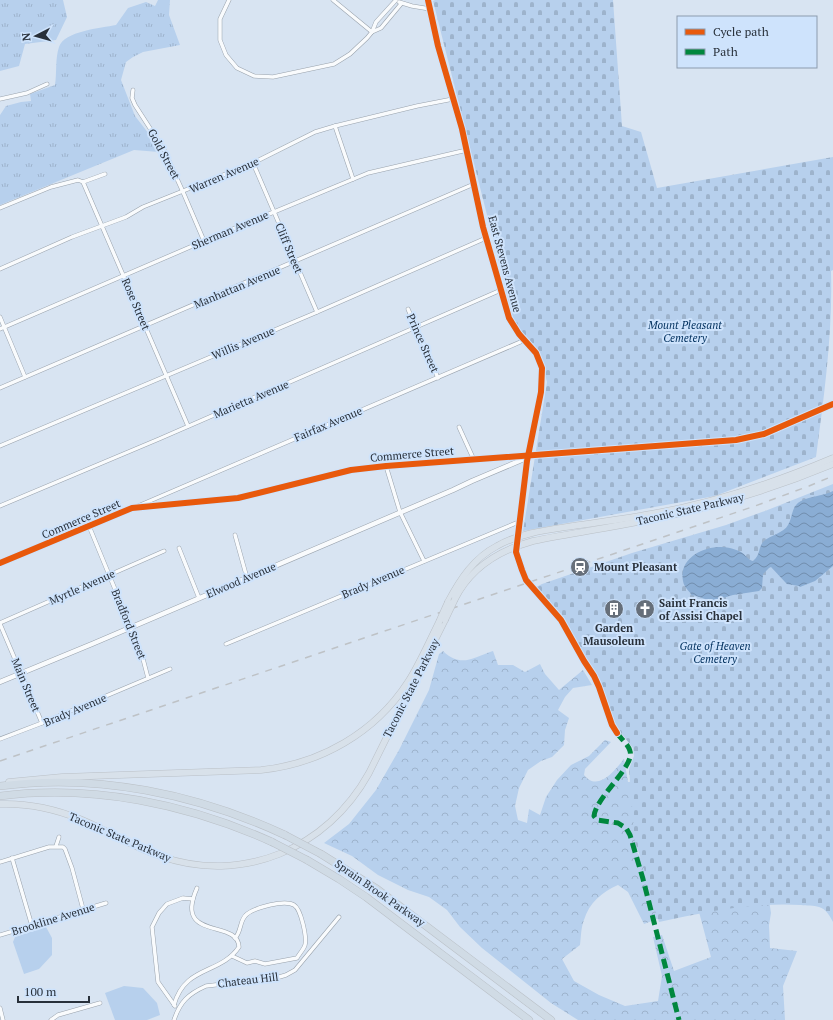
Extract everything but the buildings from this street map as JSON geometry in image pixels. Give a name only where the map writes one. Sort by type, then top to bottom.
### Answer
[{"type":"highway","name":"Taconic State Parkway","points":[[0,804],[37,807],[62,813],[84,821],[152,853],[185,863],[207,866],[231,865],[256,861],[280,854],[319,832],[338,815],[355,795],[369,773],[442,621],[448,602],[464,574],[493,548],[518,537],[541,531],[652,514],[703,502],[764,485],[833,458]]},
{"type":"highway","name":"Taconic State Parkway","points":[[0,785],[30,779],[261,770],[285,767],[309,760],[332,750],[353,738],[374,722],[386,710],[400,694],[412,676],[442,621],[467,580],[483,565],[497,555],[516,546],[533,541],[658,518],[718,504],[786,483],[833,464]]},
{"type":"highway","name":"Sprain Brook Parkway","points":[[0,785],[70,782],[131,788],[177,797],[214,807],[254,821],[285,835],[355,874],[551,1020]]},
{"type":"highway","name":"Sprain Brook Parkway","points":[[0,796],[55,792],[90,793],[125,798],[168,806],[207,817],[272,842],[307,860],[366,897],[529,1020]]},
{"type":"street","points":[[230,0],[220,19],[220,40],[226,55],[236,68],[254,76],[273,77],[334,64],[350,54],[372,32],[381,28],[400,4]]},
{"type":"street","points":[[333,0],[372,32]]},
{"type":"street","points":[[372,32],[376,22],[396,0],[400,4],[430,9]]},
{"type":"street","name":"East Stevens Avenue","points":[[428,0],[438,46],[467,150],[486,238],[509,318],[513,327],[536,353],[542,368],[543,379],[529,454],[521,520],[516,546]]},
{"type":"street","points":[[0,99],[27,93],[47,84]]},
{"type":"street","name":"Gold Street","points":[[133,90],[132,98],[135,105],[164,150],[204,241]]},
{"type":"street","name":"Warren Avenue","points":[[0,269],[72,237],[126,217],[144,207],[253,163],[315,132],[418,106],[453,99]]},
{"type":"street","points":[[335,126],[352,179]]},
{"type":"street","name":"Sherman Avenue","points":[[0,329],[352,179],[368,173],[467,150]]},
{"type":"street","name":"Cliff Street","points":[[253,163],[317,312]]},
{"type":"street","points":[[0,208],[51,187],[78,180],[83,182],[104,174]]},
{"type":"street","name":"Rose Street","points":[[83,182],[188,426]]},
{"type":"street","name":"Manhattan Avenue","points":[[0,388],[474,184]]},
{"type":"street","name":"Willis Avenue","points":[[0,446],[317,312],[486,238]]},
{"type":"street","name":"Marietta Avenue","points":[[0,506],[416,328],[501,290]]},
{"type":"street","name":"Prince Street","points":[[408,309],[438,378]]},
{"type":"street","points":[[0,317],[25,377]]},
{"type":"street","name":"Fairfax Avenue","points":[[132,508],[525,340]]},
{"type":"street","name":"Commerce Street","points":[[0,563],[132,508],[238,498],[351,470],[386,466],[741,439],[764,434],[833,404]]},
{"type":"street","points":[[459,427],[474,460]]},
{"type":"street","name":"Commerce Street","points":[[482,477],[524,459],[529,454]]},
{"type":"street","points":[[386,466],[400,512],[424,561]]},
{"type":"street","name":"Elwood Avenue","points":[[0,682],[482,477]]},
{"type":"street","name":"Brady Avenue","points":[[226,644],[521,520]]},
{"type":"street","name":"Bradford Street","points":[[89,526],[142,655],[148,678]]},
{"type":"street","points":[[235,534],[247,578]]},
{"type":"street","points":[[516,546],[516,552],[523,573],[536,592],[561,620],[594,676],[601,690],[616,733]]},
{"type":"street","points":[[179,548],[199,598]]},
{"type":"street","name":"Myrtle Avenue","points":[[0,624],[164,551]]},
{"type":"street","name":"Main Street","points":[[0,624],[42,723]]},
{"type":"street","name":"Brady Avenue","points":[[0,739],[170,669]]},
{"type":"street","points":[[56,846],[59,837]]},
{"type":"street","points":[[0,862],[56,846],[65,848],[83,909]]},
{"type":"street","points":[[12,858],[32,926]]},
{"type":"street","points":[[176,1007],[180,990],[186,983],[203,971],[232,956],[239,947],[235,938],[228,933],[200,924],[195,919],[191,905],[197,888]]},
{"type":"street","points":[[176,1007],[158,982],[152,927],[159,913],[167,904],[183,898],[193,898]]},
{"type":"street","name":"Brookline Avenue","points":[[0,935],[106,903]]},
{"type":"street","points":[[232,956],[247,963],[255,960],[265,964],[297,958],[305,945],[302,917],[296,906],[292,904],[276,903],[248,913],[242,918],[239,934],[235,938]]},
{"type":"street","name":"Chateau Hill","points":[[174,1020],[176,1007],[196,990],[206,986],[276,978],[286,975],[300,964],[339,917]]},
{"type":"street","points":[[51,1020],[62,1013],[100,1003]]},
{"type":"street","points":[[0,1008],[4,1020]]},
{"type":"green space","points":[[0,0],[63,0],[67,17],[56,40],[25,44],[19,66],[0,71]]},
{"type":"green space","points":[[158,0],[170,0],[169,15],[180,45],[143,52],[133,57],[126,62],[121,80],[135,116],[149,134],[159,152],[134,150],[0,205],[0,115],[6,106],[31,101],[30,94],[55,85],[59,47],[68,37],[84,31],[116,25],[128,8],[146,2],[155,6]]},
{"type":"green space","name":"Mount Pleasant Cemetery","points":[[613,0],[622,126],[641,132],[657,188],[833,157],[833,270],[831,271],[831,317],[825,388],[816,457],[715,496],[523,531],[547,382],[541,358],[514,322],[433,1]]},
{"type":"green space","name":"Gate of Heaven Cemetery","points":[[833,484],[833,922],[826,911],[819,907],[783,904],[748,906],[659,922],[635,842],[629,769],[634,756],[633,748],[617,728],[602,687],[567,625],[536,587],[632,553],[726,525]]},
{"type":"green space","points":[[443,651],[455,659],[467,660],[493,651],[498,665],[513,665],[525,672],[540,664],[545,674],[559,690],[583,670],[592,685],[573,688],[565,697],[558,710],[569,718],[565,730],[564,745],[552,757],[541,761],[528,770],[519,788],[515,806],[518,820],[527,823],[529,809],[540,815],[546,797],[557,780],[571,765],[589,756],[605,740],[611,742],[585,769],[584,775],[589,780],[595,782],[606,778],[624,759],[628,782],[641,781],[637,852],[657,884],[668,915],[644,924],[628,892],[618,885],[607,891],[593,903],[586,914],[582,926],[580,945],[562,959],[574,981],[599,995],[625,1006],[658,1001],[662,976],[653,937],[662,935],[674,971],[711,957],[699,912],[769,900],[771,913],[769,925],[770,948],[797,951],[783,986],[785,1020],[578,1020],[551,1003],[482,948],[460,927],[447,910],[429,897],[408,890],[378,875],[352,856],[324,843],[349,824],[376,790],[399,750],[429,690],[439,654]]},
{"type":"green space","points":[[46,927],[52,938],[52,955],[39,969],[24,974],[13,942],[15,937]]},
{"type":"green space","points":[[124,986],[143,988],[157,1003],[160,1015],[147,1020],[115,1020],[105,993]]},
{"type":"water","points":[[833,491],[833,566],[815,581],[800,587],[787,584],[771,567],[763,574],[762,588],[759,591],[733,595],[716,600],[692,596],[686,588],[683,581],[685,565],[690,558],[697,553],[713,548],[730,548],[740,551],[753,561],[757,556],[763,542],[786,528],[790,522],[795,506],[798,503],[805,499]]},
{"type":"railway","points":[[0,761],[755,506],[833,476]]},
{"type":"marked path","points":[[617,733],[629,748],[630,757],[627,765],[596,808],[594,816],[597,820],[618,823],[626,828],[630,835],[643,879],[679,1020]]},
{"type":"cycle path","points":[[428,0],[438,46],[462,129],[483,227],[509,318],[519,334],[536,353],[542,368],[541,392],[527,461],[516,552],[526,580],[561,620],[594,676],[612,725],[617,733]]},
{"type":"cycle path","points":[[0,563],[132,508],[238,498],[351,470],[386,466],[736,440],[764,434],[833,404]]},
{"type":"place","name":"Mount Pleasant","points":[[580,567]]},
{"type":"place","name":"Garden Mausoleum","points":[[614,609]]},
{"type":"place","name":"Saint Francis of Assisi Chapel","points":[[645,609]]}]
